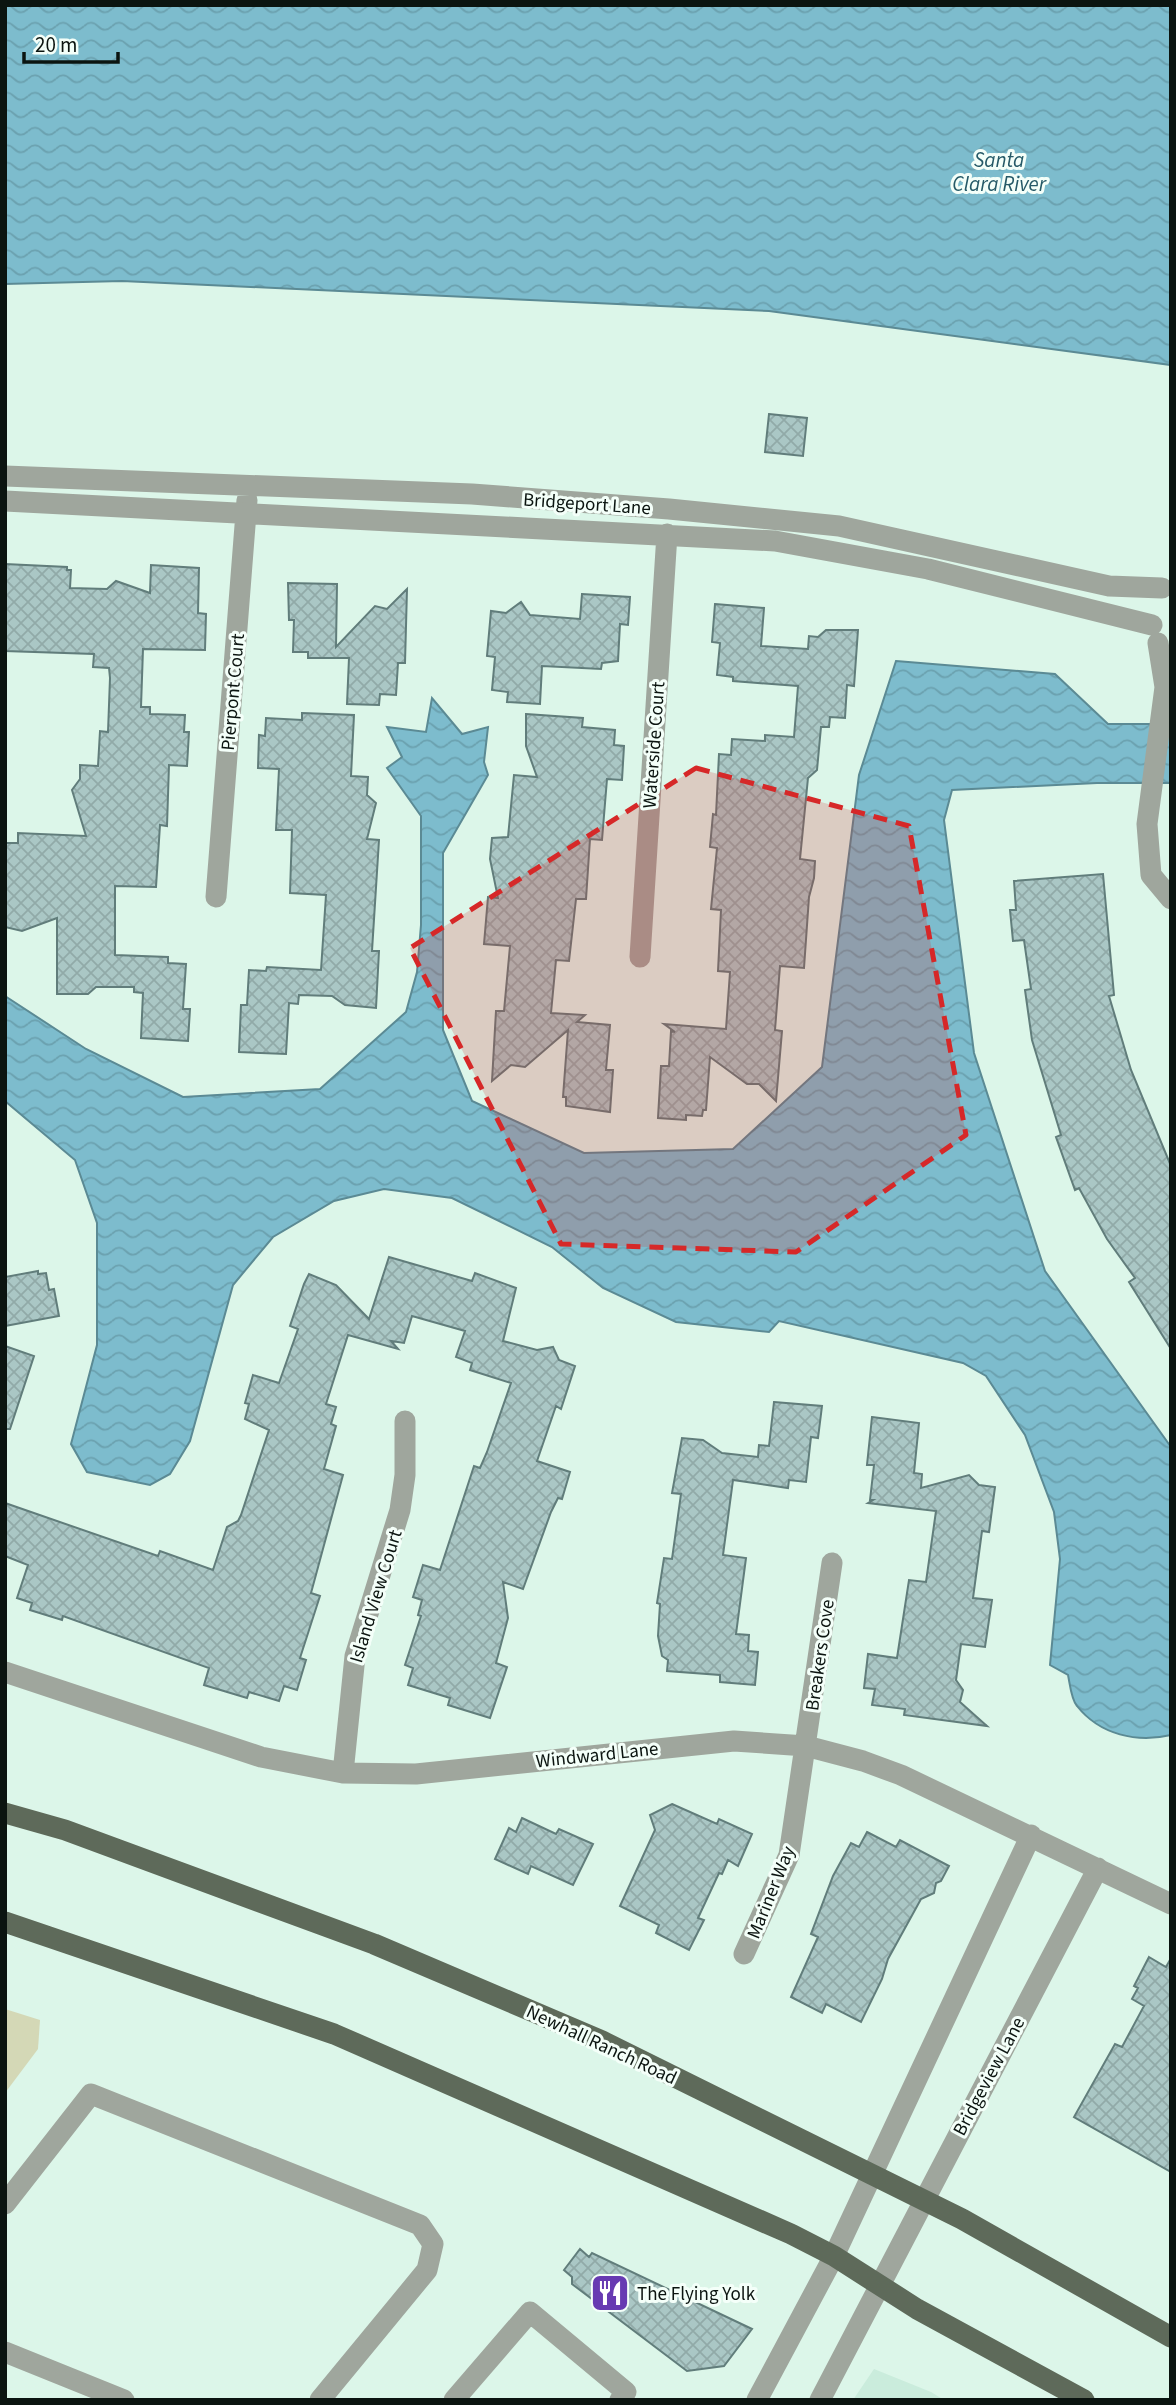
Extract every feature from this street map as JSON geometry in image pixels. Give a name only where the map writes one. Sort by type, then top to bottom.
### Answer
[{"type":"main road","name":"Newhall Ranch Road","points":[[5,1813],[65,1830],[374,1944],[602,2041],[923,2200],[1171,2337]]},
{"type":"main road","points":[[5,1922],[334,2034],[791,2234],[834,2256],[917,2309],[1084,2400]]},
{"type":"street","name":"Bridgeport Lane","points":[[5,476],[247,488],[472,494],[839,526],[1109,586],[1166,584],[1152,612],[1160,641]]},
{"type":"street","name":"Pierpont Court","points":[[216,897],[247,488]]},
{"type":"street","name":"Bridgeport Lane","points":[[5,501],[775,541],[928,569],[1160,641]]},
{"type":"street","name":"Waterside Court","points":[[640,957],[667,534]]},
{"type":"street","points":[[1160,641],[1164,687],[1162,772],[1147,824],[1151,875],[1171,898]]},
{"type":"street","name":"Island View Court","points":[[343,1773],[355,1656],[400,1510],[405,1475],[405,1420]]},
{"type":"street","name":"Breakers Cove","points":[[806,1746],[832,1563]]},
{"type":"street","name":"Windward Lane","points":[[5,1672],[261,1757],[343,1773],[416,1774],[734,1741],[806,1746],[863,1760],[901,1775],[1171,1904]]},
{"type":"street","name":"Mariner Way","points":[[744,1954],[789,1855],[806,1746]]},
{"type":"street","points":[[757,2400],[834,2256],[1031,1835]]},
{"type":"street","name":"Bridgeview Lane","points":[[820,2400],[882,2286],[923,2200],[1098,1868]]},
{"type":"street","points":[[5,2204],[91,2094],[420,2225],[433,2244],[427,2270],[320,2400]]},
{"type":"street","points":[[454,2400],[530,2312],[626,2392],[620,2400]]},
{"type":"street","points":[[5,2352],[124,2400]]},
{"type":"highlighted area","points":[[696,768],[909,826],[966,1135],[796,1252],[561,1244],[410,948]]},
{"type":"shaded area","points":[[5,2009],[40,2020],[38,2049],[5,2093]]},
{"type":"shaded area","points":[[874,2369],[931,2392],[944,2400],[853,2400]]},
{"type":"water","name":"Santa Clara River","points":[[5,5],[1171,5],[1171,365],[769,311],[122,281],[5,284]]},
{"type":"water","points":[[896,661],[1055,674],[1108,724],[1171,724],[1171,783],[1097,783],[952,790],[944,820],[974,1053],[1045,1271],[1171,1447],[1171,1735],[1132,1737],[1097,1724],[1075,1703],[1068,1675],[1050,1665],[1060,1559],[1054,1512],[1025,1435],[986,1376],[963,1363],[779,1321],[769,1332],[676,1322],[603,1288],[552,1247],[452,1198],[384,1189],[334,1201],[273,1237],[233,1285],[190,1441],[170,1474],[150,1485],[87,1472],[71,1444],[97,1345],[97,1223],[75,1160],[5,1101],[5,996],[86,1049],[183,1097],[320,1089],[406,1012],[417,972],[421,925],[421,816],[387,768],[402,757],[387,727],[426,732],[432,698],[462,734],[488,727],[484,762],[488,775],[443,853],[443,1030],[472,1101],[584,1153],[733,1149],[822,1067],[859,775]]},
{"type":"building","points":[[769,414],[807,418],[803,456],[765,452]]},
{"type":"building","points":[[5,564],[67,567],[67,570],[71,570],[70,588],[107,589],[116,581],[150,593],[151,565],[199,568],[198,613],[206,614],[205,650],[143,649],[141,707],[150,707],[150,714],[185,715],[184,732],[189,732],[187,766],[169,765],[167,826],[160,825],[156,887],[115,886],[115,955],[168,957],[168,963],[186,964],[183,1009],[190,1009],[188,1041],[141,1038],[143,993],[134,992],[134,987],[96,987],[88,994],[57,994],[57,918],[22,931],[5,927],[5,843],[18,843],[18,833],[86,836],[72,790],[80,779],[80,765],[98,766],[100,731],[108,732],[110,678],[109,668],[93,667],[94,654],[5,651]]},
{"type":"building","points":[[288,583],[337,584],[336,647],[375,606],[387,609],[407,589],[405,663],[398,663],[396,695],[380,694],[379,705],[347,704],[349,658],[308,658],[308,652],[293,652],[294,620],[289,620]]},
{"type":"building","points":[[582,594],[630,597],[628,625],[620,624],[618,661],[602,663],[601,669],[542,666],[540,704],[507,702],[508,692],[492,690],[495,657],[487,656],[491,611],[506,613],[521,602],[530,615],[580,619]]},
{"type":"building","points":[[715,604],[764,608],[761,646],[808,649],[809,636],[818,637],[826,630],[858,630],[854,686],[847,685],[845,718],[830,717],[829,727],[821,727],[817,770],[808,778],[800,859],[815,861],[814,878],[809,897],[804,968],[780,966],[775,1030],[782,1031],[776,1101],[759,1084],[747,1084],[710,1057],[706,1110],[703,1110],[702,1116],[686,1115],[686,1120],[658,1118],[661,1066],[669,1066],[671,1031],[675,1032],[664,1024],[726,1029],[730,972],[718,971],[721,910],[711,909],[717,848],[710,847],[713,814],[716,815],[719,754],[731,755],[732,739],[765,741],[765,735],[794,737],[798,686],[733,681],[733,677],[717,675],[720,643],[712,642]]},
{"type":"building","points":[[302,713],[354,715],[351,776],[368,777],[367,795],[376,803],[367,839],[379,840],[372,951],[379,951],[376,1008],[345,1005],[332,996],[299,995],[298,1004],[289,1003],[286,1054],[239,1052],[241,1005],[247,1005],[249,970],[266,971],[267,967],[321,970],[326,895],[290,893],[292,830],[276,830],[279,769],[258,768],[259,735],[265,736],[266,718],[302,720]]},
{"type":"building","points":[[526,714],[583,718],[582,727],[615,730],[614,745],[624,746],[622,780],[607,779],[602,840],[590,839],[586,899],[576,899],[569,961],[556,960],[551,1013],[585,1015],[577,1022],[610,1025],[606,1070],[613,1070],[610,1112],[566,1106],[566,1097],[563,1097],[568,1030],[525,1067],[511,1065],[492,1081],[496,1011],[504,1011],[510,946],[484,944],[488,897],[498,898],[490,859],[492,838],[508,837],[514,775],[537,777],[526,746]]},
{"type":"building","points":[[1103,874],[1114,995],[1109,996],[1131,1070],[1171,1166],[1171,1349],[1129,1282],[1135,1278],[1107,1239],[1079,1188],[1075,1190],[1056,1137],[1061,1135],[1032,1040],[1025,990],[1031,989],[1024,940],[1013,941],[1010,910],[1016,910],[1014,881]]},
{"type":"building","points":[[389,1257],[472,1281],[475,1273],[516,1288],[503,1341],[537,1350],[553,1347],[559,1360],[575,1366],[561,1409],[556,1406],[537,1461],[570,1472],[562,1499],[558,1498],[551,1512],[523,1589],[503,1582],[508,1618],[496,1663],[507,1667],[490,1718],[448,1705],[450,1698],[408,1685],[413,1668],[405,1665],[421,1616],[418,1615],[422,1600],[413,1597],[423,1565],[440,1570],[474,1466],[480,1468],[511,1383],[470,1370],[472,1363],[456,1357],[465,1331],[412,1316],[404,1343],[391,1341],[398,1349],[348,1335],[326,1404],[336,1407],[331,1424],[336,1426],[324,1469],[343,1475],[311,1593],[320,1596],[300,1658],[306,1660],[297,1690],[284,1686],[279,1701],[249,1692],[247,1698],[204,1685],[209,1668],[63,1616],[62,1620],[30,1610],[32,1603],[17,1598],[28,1565],[5,1556],[5,1503],[158,1556],[160,1551],[213,1570],[227,1527],[238,1521],[241,1515],[269,1430],[245,1419],[249,1404],[245,1403],[253,1375],[279,1383],[298,1329],[290,1326],[309,1274],[336,1285],[369,1319]]},
{"type":"building","points":[[38,1271],[38,1274],[46,1273],[49,1290],[54,1289],[59,1316],[5,1326],[5,1277]]},
{"type":"building","points":[[5,1346],[34,1356],[10,1429],[5,1429]]},
{"type":"building","points":[[774,1402],[822,1406],[818,1438],[811,1437],[806,1482],[789,1480],[788,1488],[733,1480],[723,1555],[746,1558],[736,1634],[749,1635],[748,1651],[758,1652],[755,1685],[720,1682],[720,1675],[667,1671],[668,1660],[662,1656],[658,1636],[660,1604],[657,1603],[664,1558],[672,1559],[681,1494],[672,1493],[682,1438],[703,1440],[722,1453],[758,1457],[759,1445],[769,1446]]},
{"type":"building","points":[[872,1417],[919,1423],[914,1473],[922,1474],[921,1488],[969,1475],[979,1485],[995,1487],[989,1532],[982,1531],[973,1598],[992,1600],[985,1647],[961,1644],[956,1680],[963,1690],[960,1702],[987,1726],[904,1715],[905,1709],[872,1705],[875,1689],[864,1688],[868,1654],[897,1658],[909,1580],[926,1582],[936,1511],[868,1503],[873,1500],[870,1500],[874,1465],[867,1465]]},
{"type":"building","points":[[672,1804],[717,1824],[719,1819],[752,1834],[738,1866],[728,1860],[722,1874],[719,1873],[698,1918],[704,1920],[689,1950],[656,1933],[659,1925],[620,1906],[655,1830],[650,1815]]},
{"type":"building","points":[[522,1818],[556,1834],[559,1829],[593,1844],[573,1885],[531,1866],[528,1874],[495,1859],[509,1828],[516,1832]]},
{"type":"building","points":[[867,1832],[896,1847],[900,1840],[949,1866],[941,1881],[936,1883],[934,1893],[921,1899],[888,1959],[882,1979],[861,2022],[826,2004],[822,2013],[791,1997],[818,1937],[811,1934],[833,1876],[851,1843],[859,1847]]},
{"type":"building","points":[[1149,1957],[1166,1967],[1171,1958],[1171,2172],[1074,2117],[1115,2044],[1122,2047],[1144,2006],[1132,1999],[1138,1988],[1134,1986]]},
{"type":"building","points":[[580,2249],[589,2257],[592,2253],[752,2329],[724,2366],[687,2371],[572,2284],[572,2277],[564,2270]]},
{"type":"place","name":"The Flying Yolk","points":[[610,2293]]}]
